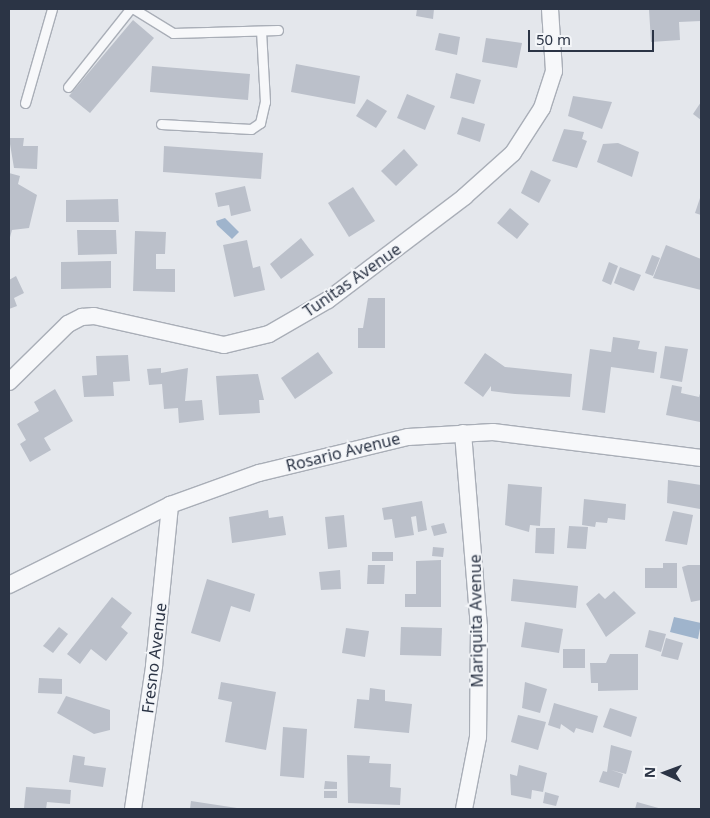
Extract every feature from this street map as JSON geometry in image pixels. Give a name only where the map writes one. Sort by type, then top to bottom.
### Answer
[{"type":"street","name":"Tunitas Avenue","points":[[9,382],[68,324],[82,317],[94,316],[224,345],[269,334],[328,300],[464,197],[513,153],[542,108],[554,71],[550,9]]},
{"type":"street","name":"Rosario Avenue","points":[[9,585],[170,505],[259,473],[408,437],[463,432],[562,437],[701,458]]},
{"type":"street","name":"Mariquita Avenue","points":[[463,432],[479,627],[478,737],[464,809]]},
{"type":"street","name":"Fresno Avenue","points":[[133,809],[154,666],[170,505]]},
{"type":"lane","points":[[25,103],[52,9]]},
{"type":"lane","points":[[68,87],[132,9],[173,33],[278,30]]},
{"type":"lane","points":[[161,124],[251,129],[260,124],[265,102],[262,31]]},
{"type":"water","points":[[225,218],[239,232],[232,239],[217,225],[216,221]]},
{"type":"water","points":[[674,617],[701,623],[698,639],[670,632]]},
{"type":"building","points":[[417,9],[434,9],[433,19],[416,16]]},
{"type":"building","points":[[649,9],[701,9],[701,21],[679,22],[680,40],[651,42]]},
{"type":"building","points":[[133,20],[154,38],[90,113],[69,96]]},
{"type":"building","points":[[439,33],[460,37],[457,55],[435,50]]},
{"type":"building","points":[[486,38],[522,43],[517,68],[482,62]]},
{"type":"building","points":[[296,64],[360,76],[355,104],[291,92]]},
{"type":"building","points":[[152,66],[250,74],[248,100],[150,92]]},
{"type":"building","points":[[456,73],[481,80],[474,104],[450,98]]},
{"type":"building","points":[[407,94],[435,106],[425,130],[397,118]]},
{"type":"building","points":[[573,96],[612,102],[602,129],[568,116]]},
{"type":"building","points":[[367,99],[387,111],[376,128],[356,116]]},
{"type":"building","points":[[701,102],[701,120],[693,114]]},
{"type":"building","points":[[462,117],[485,124],[480,142],[457,134]]},
{"type":"building","points":[[564,129],[584,132],[582,139],[587,141],[577,168],[552,161]]},
{"type":"building","points":[[9,138],[24,138],[23,146],[38,146],[37,169],[14,168]]},
{"type":"building","points":[[618,143],[639,152],[632,177],[597,162],[603,144]]},
{"type":"building","points":[[164,146],[263,153],[261,179],[163,172]]},
{"type":"building","points":[[404,149],[418,165],[396,186],[381,171]]},
{"type":"building","points":[[531,170],[551,180],[539,203],[521,193]]},
{"type":"building","points":[[9,173],[20,176],[18,184],[37,195],[29,228],[12,230],[9,241]]},
{"type":"building","points":[[245,186],[251,211],[231,216],[229,205],[218,207],[215,193]]},
{"type":"building","points":[[353,187],[375,221],[349,237],[328,203]]},
{"type":"building","points":[[701,195],[701,215],[695,213]]},
{"type":"building","points":[[118,199],[119,222],[66,222],[66,200]]},
{"type":"building","points":[[510,208],[529,224],[517,239],[497,223]]},
{"type":"building","points":[[77,230],[116,230],[117,254],[78,255]]},
{"type":"building","points":[[135,231],[166,232],[165,254],[156,254],[156,269],[175,269],[175,292],[133,291]]},
{"type":"building","points":[[301,238],[314,255],[281,279],[270,264]]},
{"type":"building","points":[[247,240],[253,268],[260,266],[265,290],[234,297],[223,245]]},
{"type":"building","points":[[666,245],[701,259],[701,290],[653,278]]},
{"type":"building","points":[[652,255],[660,258],[653,276],[645,273]]},
{"type":"building","points":[[111,261],[111,288],[61,289],[61,262]]},
{"type":"building","points":[[609,262],[618,266],[611,285],[602,281]]},
{"type":"building","points":[[620,267],[641,275],[634,291],[614,283]]},
{"type":"building","points":[[16,276],[24,293],[14,298],[17,306],[9,309],[9,280]]},
{"type":"building","points":[[368,298],[385,298],[385,348],[358,348],[358,328],[363,328]]},
{"type":"building","points":[[613,337],[640,341],[638,349],[657,352],[654,373],[611,367],[605,413],[582,410],[590,349],[611,352]]},
{"type":"building","points":[[665,346],[688,349],[682,382],[660,378]]},
{"type":"building","points":[[318,352],[333,373],[295,399],[281,378]]},
{"type":"building","points":[[485,353],[505,367],[572,374],[570,397],[491,391],[491,386],[483,397],[464,383]]},
{"type":"building","points":[[128,355],[130,381],[113,382],[114,396],[84,397],[82,376],[97,375],[96,356]]},
{"type":"building","points":[[161,368],[161,373],[188,368],[185,401],[202,400],[204,420],[179,423],[178,408],[164,409],[162,384],[149,385],[147,369]]},
{"type":"building","points":[[258,374],[264,400],[259,400],[260,413],[219,415],[216,376]]},
{"type":"building","points":[[672,385],[682,387],[681,393],[699,397],[701,390],[700,422],[666,415]]},
{"type":"building","points":[[55,389],[73,421],[44,438],[51,450],[30,462],[20,444],[26,440],[17,424],[39,411],[34,402]]},
{"type":"building","points":[[668,480],[701,485],[700,509],[667,503]]},
{"type":"building","points":[[508,484],[542,487],[540,526],[530,525],[529,532],[505,525]]},
{"type":"building","points":[[584,499],[626,504],[625,520],[608,518],[607,523],[596,522],[595,527],[582,525]]},
{"type":"building","points":[[422,501],[427,530],[418,532],[416,516],[411,517],[414,535],[395,538],[392,519],[384,520],[382,508]]},
{"type":"building","points":[[268,510],[269,518],[283,516],[286,535],[232,543],[229,517]]},
{"type":"building","points":[[673,511],[693,515],[687,545],[665,541]]},
{"type":"building","points":[[344,515],[347,547],[328,549],[325,517]]},
{"type":"building","points":[[444,523],[447,533],[434,536],[431,526]]},
{"type":"building","points":[[569,526],[588,527],[586,549],[567,548]]},
{"type":"building","points":[[536,528],[555,528],[554,554],[535,553]]},
{"type":"building","points":[[433,547],[444,548],[443,557],[432,556]]},
{"type":"building","points":[[372,552],[393,552],[393,561],[372,561]]},
{"type":"building","points":[[441,560],[441,607],[405,607],[405,594],[416,594],[416,561]]},
{"type":"building","points":[[663,563],[677,563],[677,588],[645,588],[645,568],[663,568]]},
{"type":"building","points":[[368,565],[385,565],[384,584],[367,584]]},
{"type":"building","points":[[701,565],[701,600],[691,602],[682,567]]},
{"type":"building","points":[[340,570],[341,589],[321,590],[319,572]]},
{"type":"building","points":[[207,579],[255,594],[250,612],[231,606],[220,642],[191,633]]},
{"type":"building","points":[[513,579],[578,586],[576,608],[511,601]]},
{"type":"building","points":[[614,591],[636,613],[606,637],[586,604],[599,593],[605,599]]},
{"type":"building","points":[[112,597],[132,613],[121,627],[128,633],[106,661],[91,649],[80,664],[67,654]]},
{"type":"building","points":[[525,622],[563,629],[559,653],[521,647]]},
{"type":"building","points":[[59,627],[68,634],[53,653],[43,646]]},
{"type":"building","points":[[401,627],[442,628],[441,656],[400,655]]},
{"type":"building","points":[[346,628],[369,631],[365,657],[342,653]]},
{"type":"building","points":[[649,630],[666,634],[661,652],[645,647]]},
{"type":"building","points":[[666,638],[683,643],[678,660],[661,656]]},
{"type":"building","points":[[563,649],[585,649],[585,668],[563,668]]},
{"type":"building","points":[[610,654],[638,654],[638,690],[598,691],[598,683],[591,683],[590,663],[606,663]]},
{"type":"building","points":[[39,678],[62,679],[62,694],[38,693]]},
{"type":"building","points":[[221,682],[276,692],[266,750],[225,742],[232,702],[218,699]]},
{"type":"building","points":[[525,682],[547,689],[540,713],[522,708]]},
{"type":"building","points":[[370,688],[385,690],[385,701],[412,704],[409,733],[354,728],[357,699],[369,700]]},
{"type":"building","points":[[66,696],[110,710],[110,730],[94,734],[57,713]]},
{"type":"building","points":[[554,703],[598,716],[593,733],[576,728],[574,733],[561,724],[560,729],[548,725]]},
{"type":"building","points":[[610,708],[637,717],[631,737],[603,727]]},
{"type":"building","points":[[518,715],[546,722],[538,750],[511,742]]},
{"type":"building","points":[[283,727],[307,729],[304,778],[280,776]]},
{"type":"building","points":[[611,745],[632,751],[626,774],[611,770],[623,774],[619,788],[599,782],[603,771],[607,772]]},
{"type":"building","points":[[73,755],[85,757],[84,765],[106,768],[103,787],[69,782]]},
{"type":"building","points":[[347,755],[370,756],[369,763],[391,764],[390,787],[401,788],[400,805],[348,803]]},
{"type":"building","points":[[519,765],[547,773],[543,792],[532,790],[531,799],[511,795],[510,774],[517,776]]},
{"type":"building","points":[[325,781],[337,782],[337,789],[324,789]]},
{"type":"building","points":[[26,787],[71,790],[70,804],[47,802],[46,809],[24,808]]},
{"type":"building","points":[[324,791],[337,791],[337,798],[324,798]]},
{"type":"building","points":[[545,792],[559,796],[556,806],[543,803]]},
{"type":"building","points":[[191,801],[237,808],[237,809],[190,809]]},
{"type":"building","points":[[637,802],[662,809],[635,809]]}]
